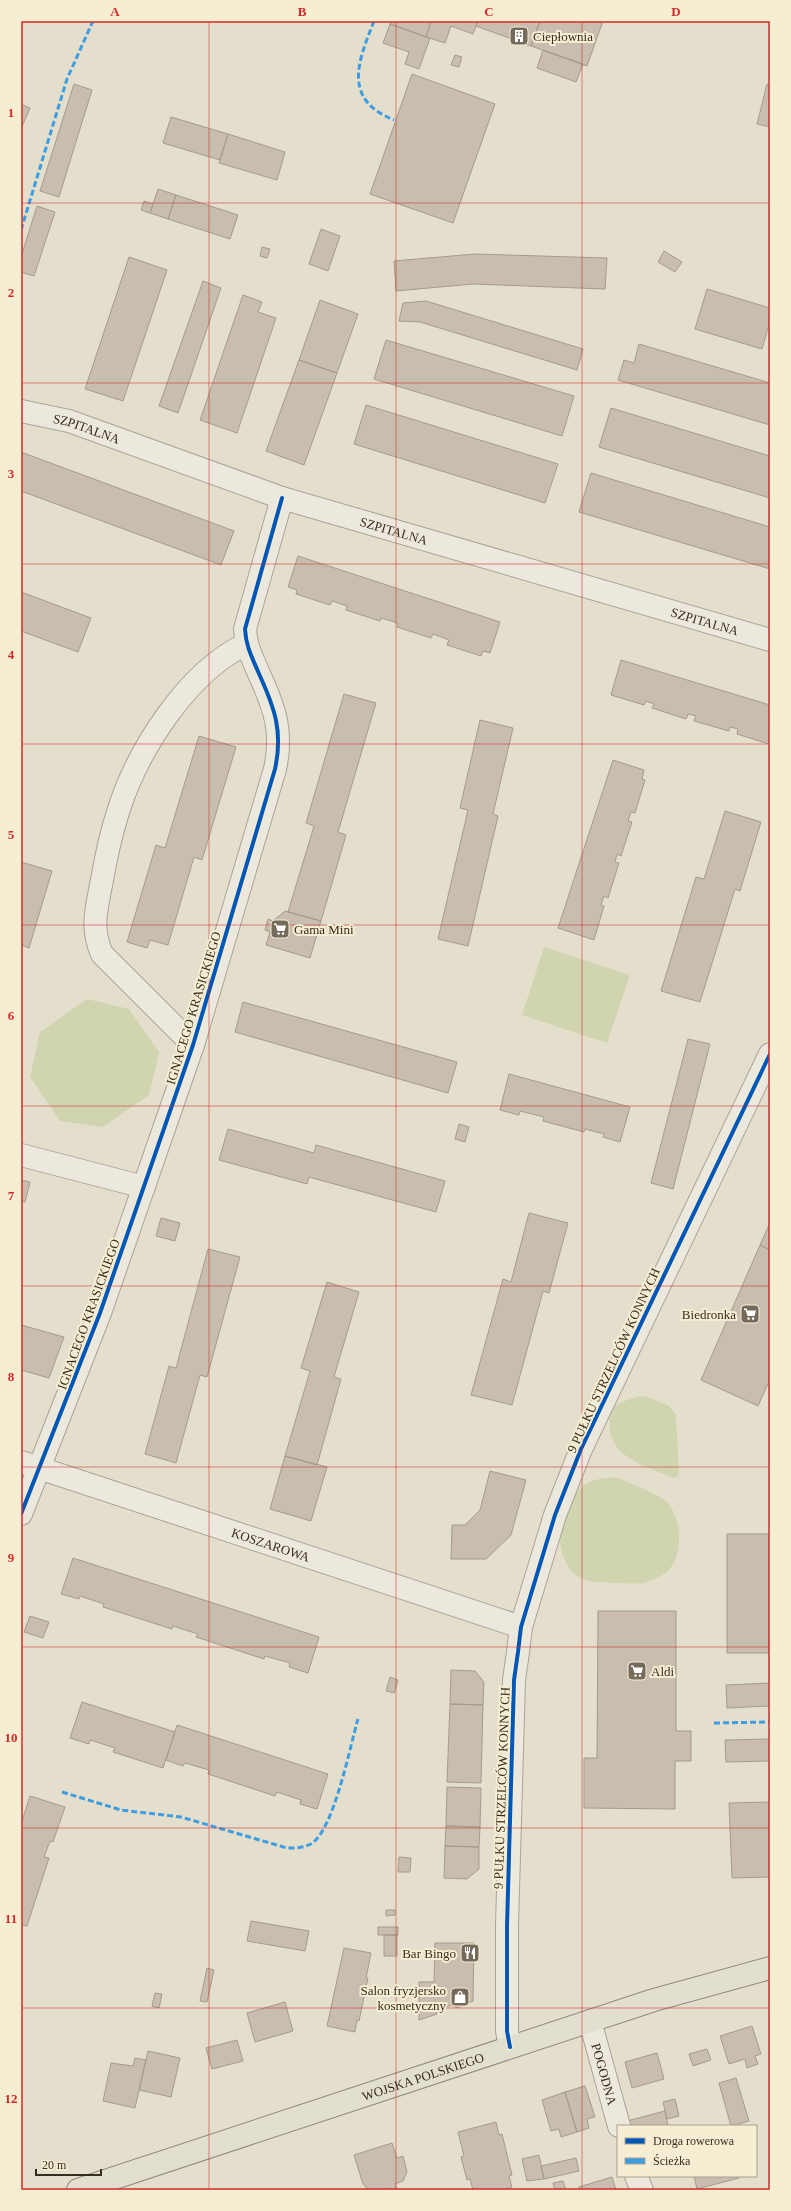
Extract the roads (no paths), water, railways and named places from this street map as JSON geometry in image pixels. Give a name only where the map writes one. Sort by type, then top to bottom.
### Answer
[{"type":"main road","name":"WOJSKA POLSKIEGO","points":[[91,2188],[590,2021],[677,1994],[770,1968]]},
{"type":"street","name":"SZPITALNA","points":[[21,411],[69,421],[282,498],[770,640]]},
{"type":"street","name":"IGNACEGO KRASICKIEGO","points":[[21,1514],[30,1465],[100,1313],[193,1045],[275,769],[279,751],[278,724],[272,704],[246,644],[246,629],[282,498]]},
{"type":"street","points":[[193,1045],[102,954],[96,940],[95,918],[107,856],[118,811],[134,774],[151,741],[178,701],[200,676],[218,660],[246,644]]},
{"type":"street","name":"9 PUŁKU STRZELCÓW KONNYCH","points":[[510,2047],[507,2031],[507,1926],[514,1680],[521,1627],[556,1515],[581,1449],[770,1054]]},
{"type":"street","points":[[21,1155],[144,1187]]},
{"type":"street","name":"KOSZAROWA","points":[[30,1465],[521,1627]]},
{"type":"street","name":"POGODNA","points":[[590,2021],[619,2125]]},
{"type":"street","points":[[636,2177],[642,2190]]},
{"type":"place","name":"Ciepłownia","points":[[519,36]]},
{"type":"place","name":"Gama Mini","points":[[280,929]]},
{"type":"place","name":"Biedronka","points":[[750,1314]]},
{"type":"place","name":"Aldi","points":[[637,1671]]},
{"type":"place","name":"Bar Bingo","points":[[470,1953]]},
{"type":"place","name":"Salon fryzjersko kosmetyczny","points":[[460,1997]]}]
